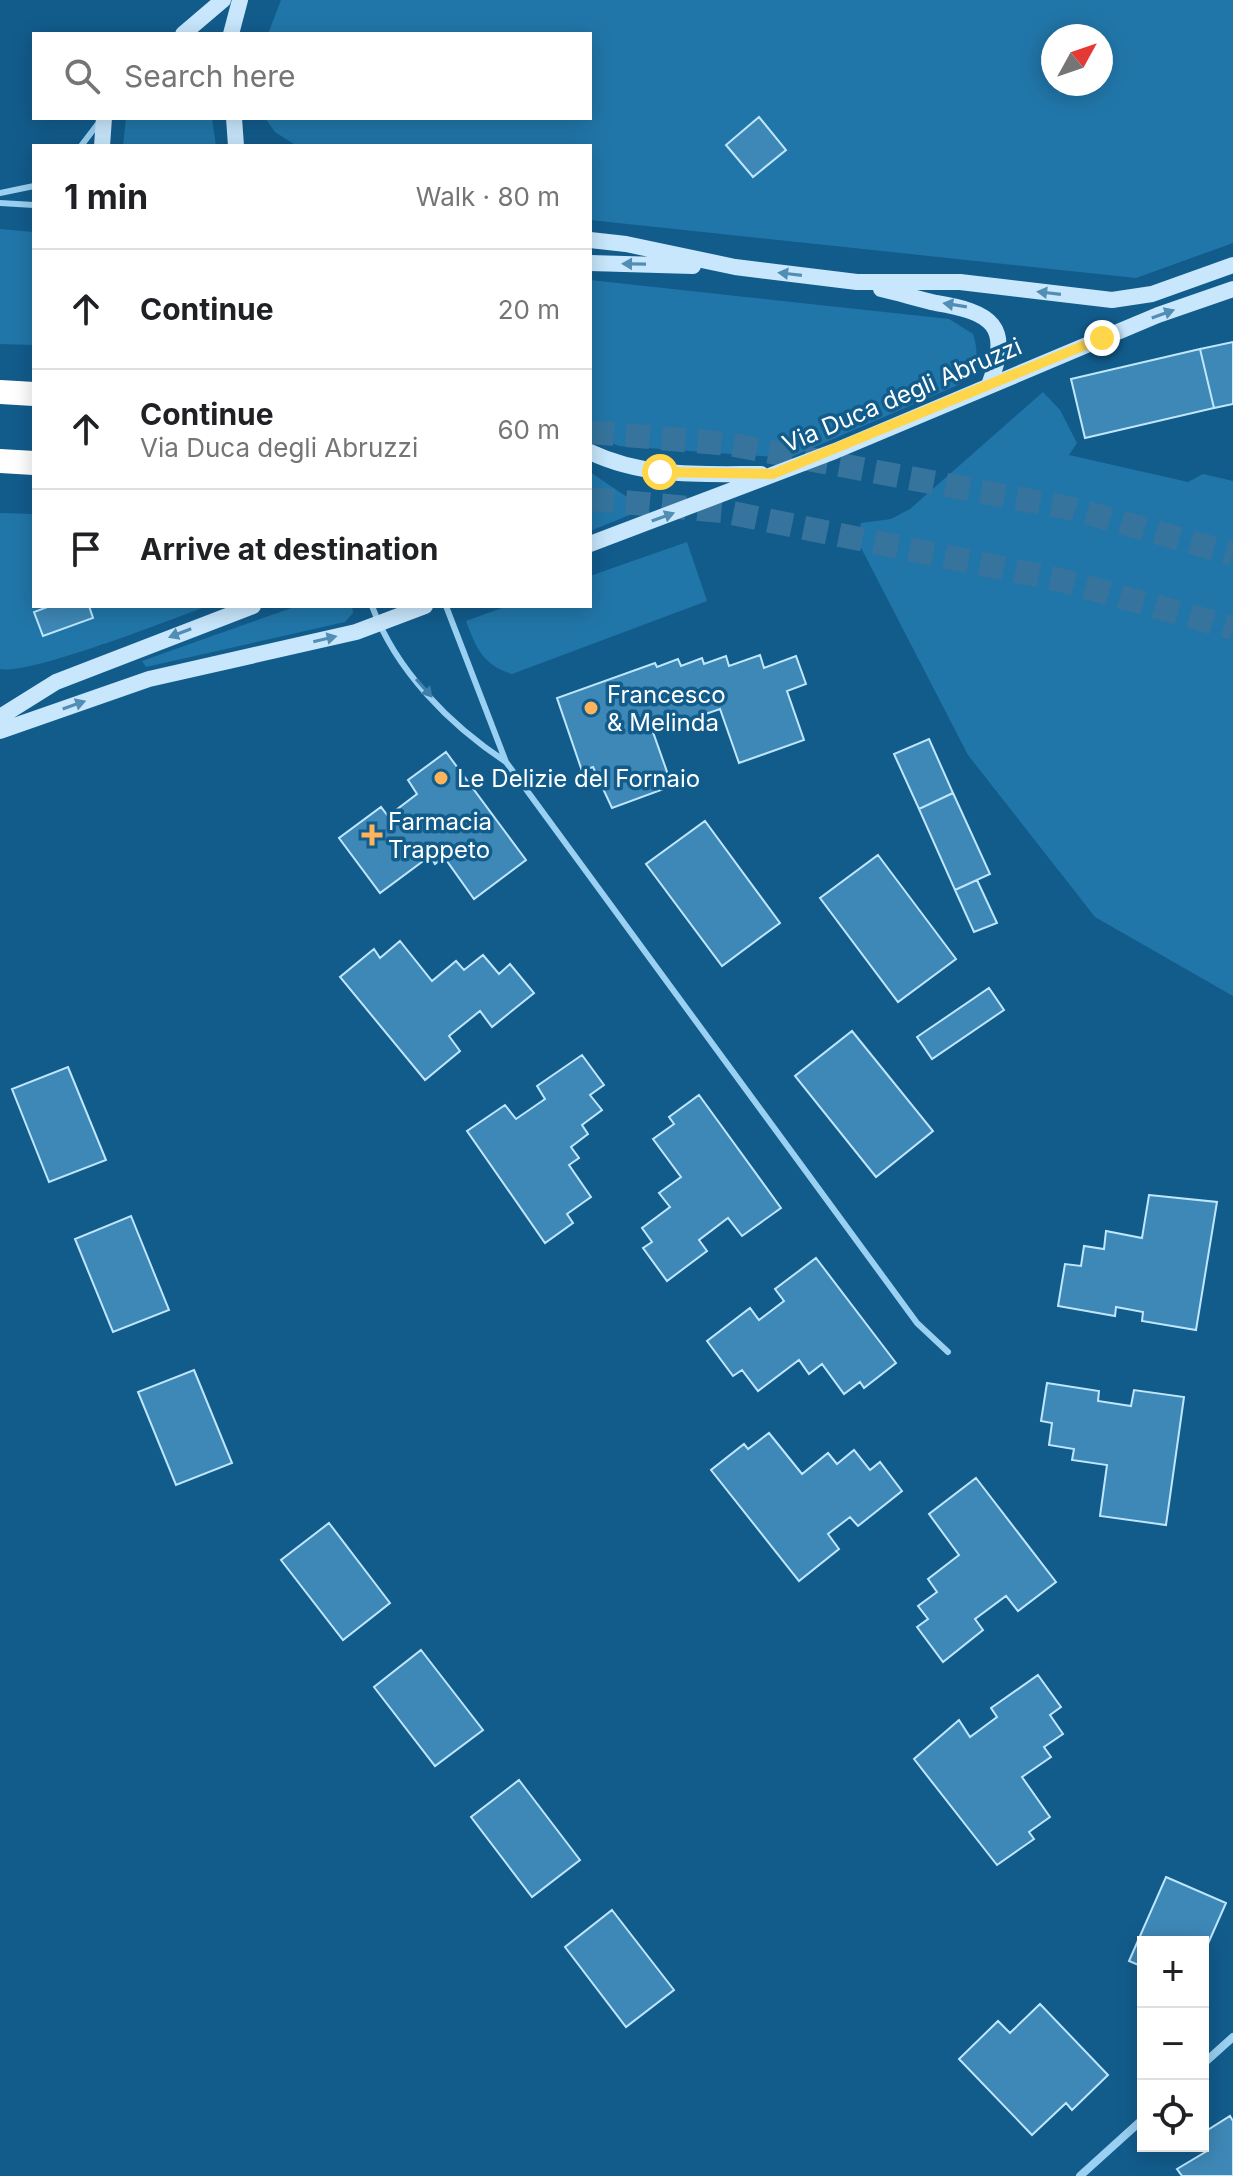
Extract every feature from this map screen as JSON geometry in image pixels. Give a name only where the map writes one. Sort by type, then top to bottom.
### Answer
[{"type":"highway","points":[[0,392],[32,394]]},
{"type":"highway","points":[[0,461],[32,463]]},
{"type":"main road","points":[[185,32],[223,0]]},
{"type":"main road","points":[[232,32],[240,0]]},
{"type":"main road","points":[[102,144],[103,120]]},
{"type":"main road","points":[[592,240],[735,267],[857,282],[960,282],[1112,300],[1152,294],[1233,265]]},
{"type":"main road","points":[[592,263],[735,267]]},
{"type":"main road","points":[[857,282],[933,302],[966,306],[982,314],[992,326],[1000,345],[989,385]]},
{"type":"main road","name":"Via Duca degli Abruzzi","points":[[592,543],[773,474],[1158,315],[1233,289]]},
{"type":"main road","points":[[592,453],[631,466],[678,474],[773,474]]},
{"type":"main road","points":[[0,717],[56,682],[248,608]]},
{"type":"main road","points":[[0,731],[149,679],[380,624],[420,608]]},
{"type":"street","points":[[1209,2059],[1233,2037]]},
{"type":"street","points":[[1080,2176],[1137,2124]]},
{"type":"lane","points":[[83,144],[101,120]]},
{"type":"lane","points":[[0,193],[32,186]]},
{"type":"lane","points":[[0,203],[32,205]]},
{"type":"lane","points":[[373,608],[390,648],[463,733],[506,762]]},
{"type":"lane","points":[[447,608],[506,762],[917,1323],[948,1352]]},
{"type":"shaded area","points":[[281,0],[1233,0],[1233,243],[1136,278],[592,220],[592,144],[294,144],[275,132],[266,120],[592,120],[592,32],[269,32]]},
{"type":"shaded area","points":[[126,120],[212,120],[216,144],[123,144]]},
{"type":"shaded area","points":[[0,229],[32,232],[32,345],[0,344]]},
{"type":"shaded area","points":[[592,280],[949,319],[973,334],[975,363],[969,375],[958,385],[789,458],[619,446],[592,435]]},
{"type":"shaded area","points":[[1043,392],[1060,410],[1077,443],[1069,455],[1188,482],[1203,474],[1233,481],[1233,996],[1095,917],[968,755],[857,540],[861,523],[891,519],[910,509]]},
{"type":"shaded area","points":[[592,473],[633,501],[637,512],[592,530]]},
{"type":"shaded area","points":[[0,513],[32,514],[32,608],[202,608],[68,656],[15,669],[0,669]]},
{"type":"shaded area","points":[[687,542],[707,601],[512,674],[494,666],[482,654],[466,621],[502,608],[592,608],[592,575]]},
{"type":"shaded area","points":[[291,608],[352,608],[353,613],[345,622],[146,667],[142,661]]},
{"type":"building","points":[[759,117],[786,150],[753,177],[726,145]]},
{"type":"building","points":[[1233,342],[1233,404],[1214,408],[1200,349]]},
{"type":"building","points":[[1200,349],[1214,408],[1085,438],[1071,379]]},
{"type":"building","points":[[45,608],[90,608],[93,618],[43,636],[34,612]]},
{"type":"building","points":[[760,655],[764,668],[796,656],[806,684],[787,691],[804,740],[739,763],[720,709],[653,732],[672,786],[612,808],[593,767],[582,771],[557,698],[655,663],[657,667],[678,659],[681,666],[702,658],[704,664],[726,656],[729,666]]},
{"type":"building","points":[[929,739],[953,793],[919,809],[894,754]]},
{"type":"building","points":[[446,752],[526,860],[474,899],[444,857],[435,864],[430,856],[380,893],[339,838],[381,807],[388,816],[417,794],[408,780]]},
{"type":"building","points":[[953,793],[990,874],[955,890],[919,809]]},
{"type":"building","points":[[705,821],[780,923],[722,966],[646,864]]},
{"type":"building","points":[[878,855],[956,959],[898,1002],[820,898]]},
{"type":"building","points":[[977,880],[997,923],[974,932],[955,890]]},
{"type":"building","points":[[400,941],[432,981],[456,961],[464,970],[483,955],[499,974],[510,964],[534,993],[492,1027],[480,1011],[449,1036],[460,1051],[425,1080],[340,977],[374,949],[380,958]]},
{"type":"building","points":[[989,988],[1004,1010],[932,1059],[917,1037]]},
{"type":"building","points":[[852,1031],[933,1131],[876,1177],[795,1076]]},
{"type":"building","points":[[582,1055],[604,1085],[590,1095],[602,1110],[582,1125],[588,1134],[571,1147],[579,1158],[569,1165],[591,1197],[567,1214],[573,1223],[545,1243],[467,1131],[505,1105],[516,1119],[545,1099],[537,1086]]},
{"type":"building","points":[[68,1067],[106,1160],[49,1182],[12,1089]]},
{"type":"building","points":[[699,1095],[781,1208],[742,1236],[728,1218],[699,1240],[707,1251],[667,1281],[643,1248],[652,1242],[642,1228],[670,1207],[659,1193],[681,1177],[653,1139],[674,1124],[669,1117]]},
{"type":"building","points":[[1149,1195],[1217,1202],[1196,1330],[1142,1321],[1143,1312],[1116,1307],[1115,1316],[1058,1306],[1065,1264],[1081,1266],[1084,1246],[1104,1249],[1106,1231],[1142,1238]]},
{"type":"building","points":[[131,1216],[169,1310],[113,1332],[75,1239]]},
{"type":"building","points":[[816,1258],[896,1363],[864,1388],[860,1382],[844,1394],[822,1364],[809,1374],[799,1360],[758,1391],[742,1370],[733,1376],[707,1341],[750,1308],[759,1320],[784,1301],[775,1289]]},
{"type":"building","points":[[194,1370],[232,1463],[176,1485],[138,1392]]},
{"type":"building","points":[[1047,1383],[1099,1391],[1098,1401],[1131,1406],[1134,1390],[1184,1397],[1166,1525],[1100,1516],[1107,1465],[1072,1460],[1074,1449],[1049,1445],[1052,1423],[1041,1421]]},
{"type":"building","points":[[769,1433],[802,1474],[828,1453],[837,1464],[854,1450],[870,1470],[880,1462],[902,1491],[858,1526],[850,1517],[828,1534],[839,1549],[799,1581],[711,1470],[744,1444],[748,1449]]},
{"type":"building","points":[[976,1478],[1056,1582],[1018,1611],[1006,1596],[975,1619],[983,1630],[943,1662],[917,1627],[928,1619],[918,1606],[937,1592],[928,1579],[959,1555],[929,1514]]},
{"type":"building","points":[[329,1523],[390,1603],[343,1640],[281,1560]]},
{"type":"building","points":[[421,1650],[483,1730],[435,1766],[374,1687]]},
{"type":"building","points":[[1038,1675],[1061,1707],[1050,1715],[1063,1734],[1044,1747],[1051,1757],[1022,1777],[1050,1817],[1029,1832],[1034,1839],[997,1865],[914,1759],[959,1720],[970,1737],[997,1717],[991,1708]]},
{"type":"building","points":[[519,1780],[580,1860],[532,1897],[471,1817]]},
{"type":"building","points":[[1166,1877],[1226,1903],[1209,1941],[1209,1936],[1140,1936]]},
{"type":"building","points":[[612,1910],[674,1990],[626,2027],[565,1947]]},
{"type":"building","points":[[1137,1943],[1137,1964],[1129,1961]]},
{"type":"building","points":[[1040,2004],[1108,2075],[1072,2110],[1066,2103],[1032,2135],[959,2059],[998,2021],[1010,2033]]},
{"type":"building","points":[[1230,2116],[1233,2121],[1233,2176],[1182,2176],[1177,2169],[1209,2152],[1209,2129]]},
{"type":"tunnel","points":[[592,432],[729,444],[1074,509],[1233,554]]},
{"type":"tunnel","points":[[592,499],[722,511],[1061,580],[1233,628]]},
{"type":"place","name":"Francesco & Melinda","points":[[591,708]]},
{"type":"place","name":"Le Delizie del Fornaio","points":[[441,778]]},
{"type":"place","name":"Farmacia Trappeto","points":[[372,835]]},
{"type":"route","points":[[660,472],[773,474],[835,451],[1102,338]]}]
